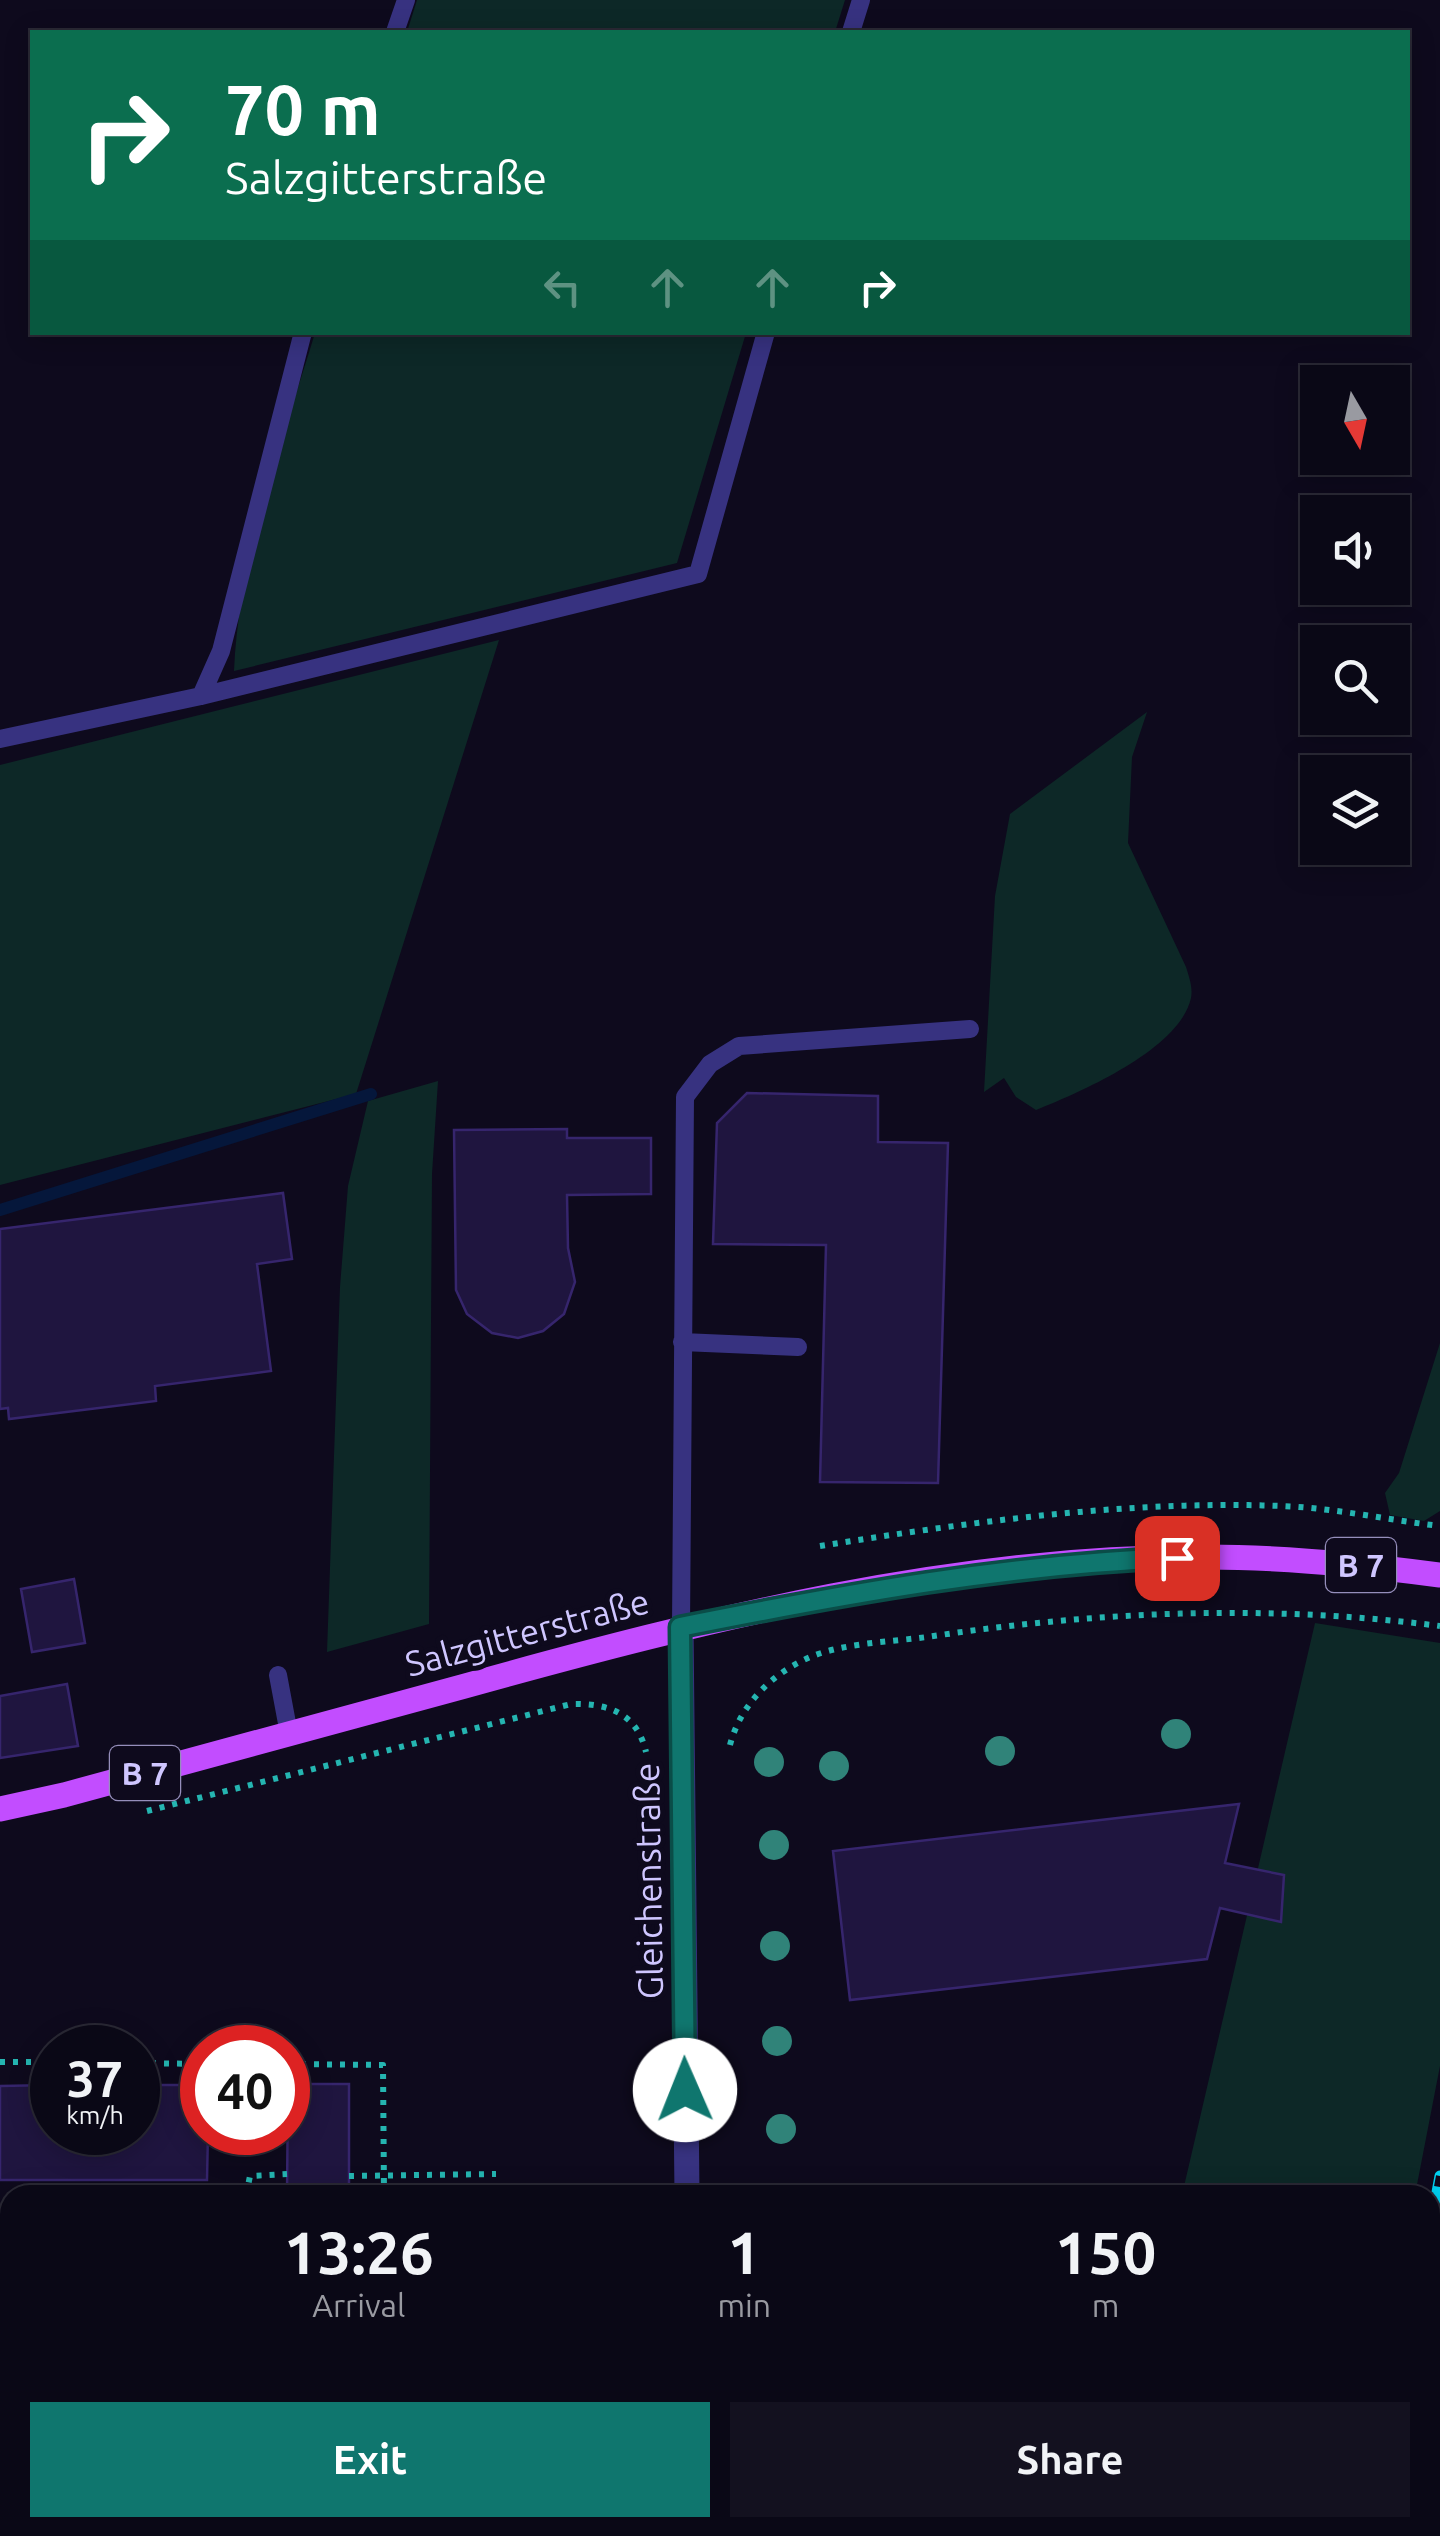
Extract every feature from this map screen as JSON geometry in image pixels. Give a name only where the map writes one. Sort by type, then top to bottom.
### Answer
[{"type":"main road","name":"Salzgitterstraße","points":[[0,1809],[680,1627],[909,1583],[1123,1560],[1282,1558],[1440,1575]]},
{"type":"street","name":"Gleichenstraße","points":[[680,1627],[687,2185]]},
{"type":"lane","points":[[397,30],[406,0]]},
{"type":"lane","points":[[852,30],[860,0]]},
{"type":"lane","points":[[201,696],[220,650],[301,335]]},
{"type":"lane","points":[[0,739],[201,696],[698,574],[765,335]]},
{"type":"lane","points":[[680,1627],[685,1097],[710,1064],[739,1046],[970,1030]]},
{"type":"lane","points":[[682,1342],[798,1347]]},
{"type":"lane","points":[[278,1675],[289,1734]]},
{"type":"path","points":[[820,1546],[1034,1516],[1217,1506],[1284,1506],[1440,1526]]},
{"type":"path","points":[[730,1746],[735,1725],[750,1700],[777,1678],[808,1658],[872,1645],[1019,1623],[1139,1612],[1276,1612],[1440,1626]]},
{"type":"path","points":[[129,1816],[571,1704],[593,1703],[617,1709],[634,1723],[646,1748]]},
{"type":"path","points":[[0,2062],[30,2062]]},
{"type":"path","points":[[310,2064],[383,2065],[384,2185]]},
{"type":"path","points":[[248,2185],[250,2176],[287,2174]]},
{"type":"path","points":[[349,2176],[496,2174]]},
{"type":"green space","points":[[417,0],[845,0],[836,30],[408,30]]},
{"type":"green space","points":[[314,335],[745,335],[677,563],[234,671],[244,585],[276,458]]},
{"type":"green space","points":[[499,640],[356,1094],[0,1185],[0,765]]},
{"type":"green space","points":[[1147,712],[1132,757],[1128,843],[1186,967],[1191,998],[1183,1017],[1149,1051],[1126,1066],[1036,1110],[1016,1097],[1004,1078],[984,1092],[995,896],[1010,814]]},
{"type":"green space","points":[[438,1081],[432,1174],[429,1624],[327,1652],[340,1287],[348,1186],[368,1101]]},
{"type":"green space","points":[[1440,1343],[1440,1511],[1424,1521],[1390,1515],[1385,1493],[1399,1473]]},
{"type":"green space","points":[[1315,1623],[1440,1643],[1440,2066],[1417,2185],[1184,2185]]},
{"type":"building","points":[[747,1093],[878,1096],[878,1142],[948,1143],[938,1483],[820,1482],[826,1245],[713,1244],[717,1123]]},
{"type":"building","points":[[567,1129],[567,1138],[651,1138],[651,1194],[567,1195],[568,1248],[575,1282],[564,1314],[543,1331],[518,1338],[492,1333],[467,1314],[456,1290],[454,1130]]},
{"type":"building","points":[[283,1193],[292,1259],[257,1264],[271,1371],[155,1386],[156,1401],[9,1419],[8,1408],[0,1409],[0,1229]]},
{"type":"building","points":[[74,1579],[85,1643],[32,1652],[21,1589]]},
{"type":"building","points":[[67,1684],[78,1746],[0,1758],[0,1696]]},
{"type":"building","points":[[1239,1804],[1225,1863],[1284,1875],[1281,1922],[1220,1908],[1207,1959],[850,2000],[833,1851]]},
{"type":"building","points":[[310,2084],[349,2084],[349,2185],[287,2185],[287,2155],[310,2155]]},
{"type":"building","points":[[30,2085],[30,2155],[160,2155],[160,2085],[180,2085],[180,2155],[208,2155],[207,2180],[0,2180],[0,2086]]},
{"type":"waterway","points":[[0,1210],[371,1094]]},
{"type":"railway","points":[[1438,2185],[1440,2176]]},
{"type":"route","points":[[685,2090],[680,1627],[909,1583],[1123,1560],[1177,1558]]}]
